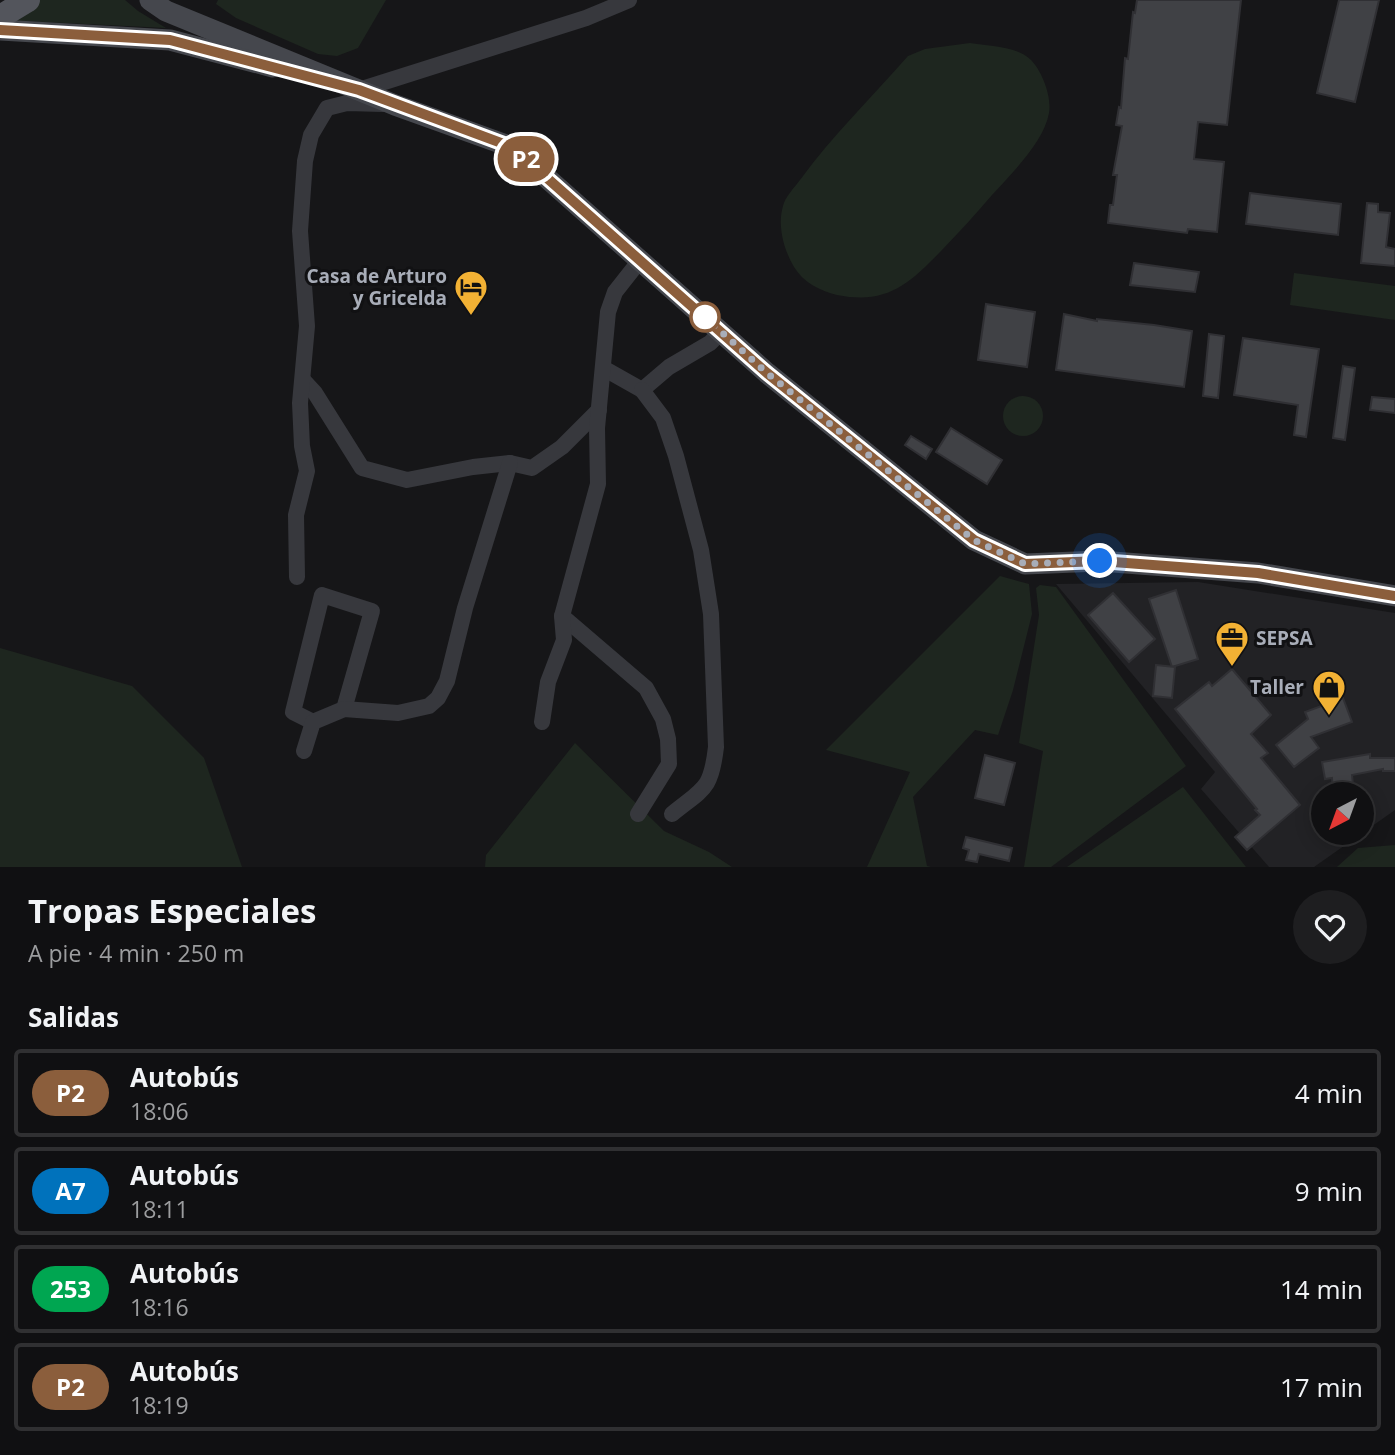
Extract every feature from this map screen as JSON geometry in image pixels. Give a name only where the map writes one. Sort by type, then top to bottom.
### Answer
[{"type":"main road","points":[[0,17],[28,0]]},
{"type":"main road","points":[[150,0],[166,12],[359,90],[512,147],[767,373],[974,540],[1025,564],[1100,561],[1258,573],[1395,596]]},
{"type":"main road","points":[[0,30],[170,40],[359,90]]},
{"type":"street","points":[[359,90],[586,18],[629,0]]},
{"type":"street","points":[[297,577],[296,515],[307,471],[302,446],[300,403],[307,326],[300,231],[305,162],[311,135],[327,108],[347,103],[396,104]]},
{"type":"street","points":[[542,722],[548,681],[564,640],[562,616],[598,485],[598,410],[608,312],[615,292],[641,259]]},
{"type":"street","points":[[642,390],[669,367],[710,343],[721,332]]},
{"type":"street","points":[[603,368],[642,390],[663,418],[701,550],[710,614],[716,747],[714,767],[709,785],[672,814]]},
{"type":"street","points":[[303,380],[362,468],[407,480],[510,463],[532,468],[562,447],[598,410]]},
{"type":"street","points":[[344,709],[372,611],[322,595],[293,712],[313,722],[344,709],[398,713],[429,706],[438,698],[447,681],[465,608],[510,463]]},
{"type":"street","points":[[562,616],[646,688],[663,719],[668,739],[669,764],[638,814]]},
{"type":"street","points":[[304,751],[313,722]]},
{"type":"shaded area","points":[[36,0],[125,0],[166,28],[4,20]]},
{"type":"shaded area","points":[[218,0],[386,0],[358,48],[337,56],[318,54],[236,18],[216,4]]},
{"type":"shaded area","points":[[970,43],[1018,52],[1031,60],[1039,71],[1048,92],[1050,107],[1046,124],[1034,146],[961,230],[919,273],[896,289],[870,297],[855,297],[837,295],[812,285],[798,272],[785,246],[781,214],[788,196],[825,148],[908,56],[925,49]]},
{"type":"shaded area","points":[[1294,273],[1395,286],[1395,320],[1290,305]]},
{"type":"shaded area","points":[[1023,396],[1031,397],[1037,402],[1042,408],[1042,424],[1037,430],[1031,435],[1023,436],[1015,435],[1009,430],[1004,424],[1003,416],[1004,408],[1009,402],[1015,397]]},
{"type":"shaded area","points":[[1000,576],[1029,584],[1032,614],[1013,690],[998,735],[975,730],[913,797],[927,866],[931,867],[867,867],[910,772],[826,750]]},
{"type":"shaded area","points":[[1198,582],[1395,613],[1395,810],[1374,825],[1374,782],[1311,782],[1311,845],[1345,845],[1314,867],[1269,867],[1201,789],[1215,772],[1056,584]]},
{"type":"shaded area","points":[[1040,585],[1056,587],[1186,766],[1051,867],[1024,867],[1043,751],[1019,743],[1039,615],[1036,588]]},
{"type":"shaded area","points":[[0,648],[132,686],[204,758],[242,867],[0,867]]},
{"type":"shaded area","points":[[575,743],[664,831],[709,852],[732,867],[485,867],[486,855]]},
{"type":"shaded area","points":[[1183,787],[1246,867],[1067,867]]},
{"type":"shaded area","points":[[1395,845],[1395,867],[1337,867],[1358,848]]},
{"type":"building","points":[[1137,0],[1241,0],[1227,125],[1198,122],[1194,159],[1224,162],[1217,232],[1188,229],[1187,233],[1108,223],[1110,205],[1113,205],[1117,175],[1113,175],[1122,126],[1116,125],[1119,107],[1121,108],[1125,58],[1128,59],[1133,12],[1135,13]]},
{"type":"building","points":[[1339,0],[1379,0],[1355,102],[1317,93]]},
{"type":"building","points":[[1250,193],[1341,204],[1338,235],[1246,224]]},
{"type":"building","points":[[1367,203],[1378,204],[1378,212],[1390,213],[1386,247],[1395,249],[1395,266],[1361,263]]},
{"type":"building","points":[[1134,263],[1199,272],[1195,292],[1130,285]]},
{"type":"building","points":[[986,304],[1035,312],[1027,367],[978,360]]},
{"type":"building","points":[[1064,314],[1097,321],[1192,331],[1184,387],[1056,370]]},
{"type":"building","points":[[1209,334],[1224,336],[1218,398],[1203,396]]},
{"type":"building","points":[[1243,338],[1319,349],[1306,437],[1294,435],[1298,405],[1234,395]]},
{"type":"building","points":[[1343,366],[1355,368],[1345,440],[1333,438]]},
{"type":"building","points":[[1372,397],[1395,399],[1395,413],[1370,410]]},
{"type":"building","points":[[951,428],[1002,460],[987,484],[936,452]]},
{"type":"building","points":[[911,436],[932,449],[926,459],[905,445]]},
{"type":"building","points":[[1176,590],[1198,659],[1172,667],[1149,599]]},
{"type":"building","points":[[1113,593],[1155,639],[1129,662],[1088,615]]},
{"type":"building","points":[[1156,665],[1175,667],[1172,698],[1153,696]]},
{"type":"building","points":[[1232,669],[1271,715],[1251,734],[1268,753],[1261,758],[1300,805],[1247,850],[1235,837],[1260,815],[1255,810],[1257,809],[1175,709],[1209,682],[1212,686]]},
{"type":"building","points":[[1343,698],[1352,722],[1311,737],[1319,748],[1294,767],[1276,745],[1308,719],[1305,712]]},
{"type":"building","points":[[1370,754],[1370,758],[1395,758],[1395,771],[1383,769],[1352,775],[1353,782],[1332,782],[1332,778],[1325,779],[1322,762]]},
{"type":"building","points":[[985,755],[1015,763],[1004,805],[975,798]]},
{"type":"building","points":[[966,837],[1012,848],[1009,861],[979,854],[977,862],[966,860],[969,850],[963,848]]},
{"type":"bus line","name":"P2","points":[[0,30],[170,40],[359,90],[512,147],[767,373],[974,540],[1025,564],[1100,561],[1258,573],[1395,596]]},
{"type":"place","name":"Casa de Arturo y Gricelda","points":[[471,317]]},
{"type":"place","name":"SEPSA","points":[[1232,668]]},
{"type":"place","name":"Taller","points":[[1329,717]]},
{"type":"route","points":[[705,317],[767,373],[974,540],[1025,564],[1100,561]]}]
